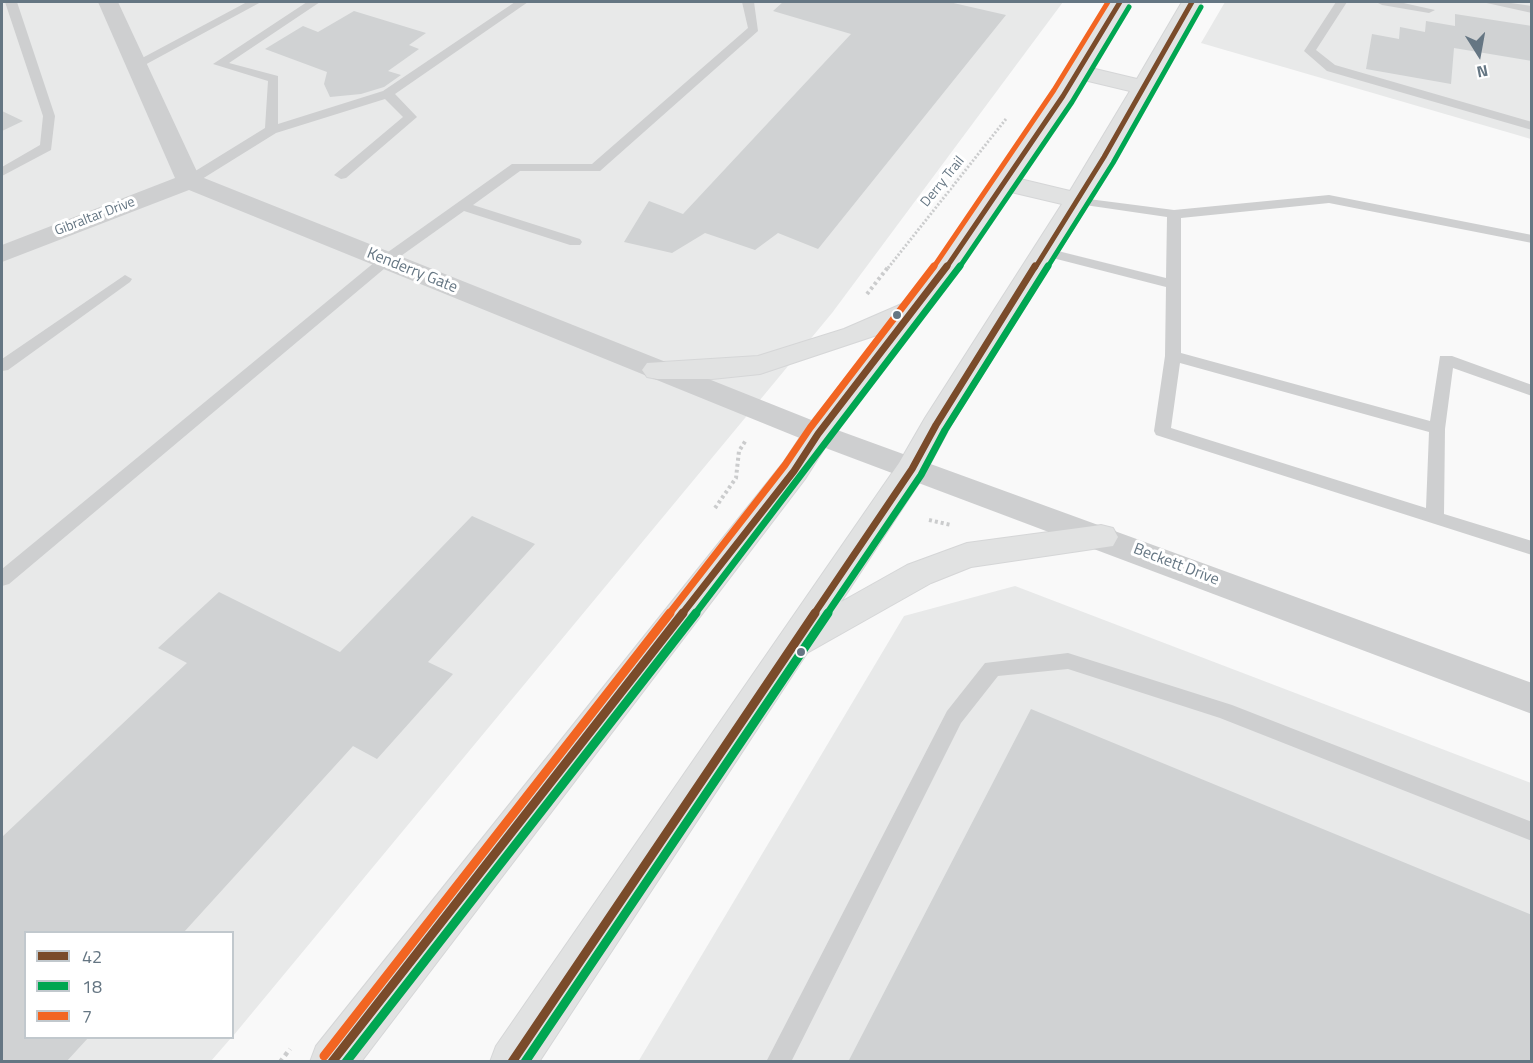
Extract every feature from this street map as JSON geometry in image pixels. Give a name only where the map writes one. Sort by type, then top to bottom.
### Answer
[{"type":"main road","points":[[332,1062],[794,471],[818,434],[953,259],[1078,72],[1120,2]]},
{"type":"main road","points":[[512,1062],[912,469],[936,425],[1078,200],[1192,2]]},
{"type":"main road","points":[[1078,72],[1144,87]]},
{"type":"main road","points":[[1005,183],[1078,200]]},
{"type":"main road","points":[[657,370],[712,370],[760,365],[854,335],[913,310]]},
{"type":"main road","points":[[793,646],[919,574],[967,555],[1101,537]]},
{"type":"street","points":[[108,2],[189,181]]},
{"type":"street","name":"Gibraltar Drive","points":[[2,254],[189,181]]},
{"type":"street","name":"Kenderry Gate","points":[[189,181],[818,434]]},
{"type":"street","name":"Beckett Drive","points":[[818,434],[1101,537],[1532,699]]},
{"type":"lane","points":[[2,172],[46,147],[49,116],[11,2]]},
{"type":"lane","points":[[137,64],[255,2]]},
{"type":"lane","points":[[271,130],[273,79],[219,64],[314,2]]},
{"type":"lane","points":[[189,181],[271,130],[387,94],[522,2]]},
{"type":"lane","points":[[2,579],[386,260],[517,167],[595,168],[754,29],[748,2]]},
{"type":"lane","points":[[1341,2],[1310,51],[1332,68],[1532,126]]},
{"type":"lane","points":[[1382,2],[1429,10]]},
{"type":"lane","points":[[1488,2],[1532,10]]},
{"type":"lane","points":[[341,175],[411,117],[387,94]]},
{"type":"lane","points":[[1078,200],[1174,214],[1329,199],[1532,239]]},
{"type":"lane","points":[[462,206],[574,242]]},
{"type":"lane","points":[[1174,214],[1173,356],[1162,431],[1532,548]]},
{"type":"lane","points":[[1046,252],[1173,284]]},
{"type":"lane","points":[[2,366],[125,279]]},
{"type":"lane","points":[[1173,356],[1437,429]]},
{"type":"lane","points":[[1435,517],[1437,429],[1446,360],[1532,391]]},
{"type":"lane","points":[[778,1062],[954,717],[992,669],[1068,661],[1225,711],[1532,832]]},
{"type":"path","name":"Derry Trail","points":[[865,297],[1013,110]]},
{"type":"path","points":[[929,520],[957,526]]},
{"type":"shaded area","points":[[2,2],[1063,2],[832,313],[234,1035],[234,931],[24,931],[24,1039],[230,1039],[211,1061],[2,1062]]},
{"type":"shaded area","points":[[1225,2],[1531,2],[1531,139],[1201,43]]},
{"type":"shaded area","points":[[1015,586],[1531,783],[1531,1061],[638,1062],[904,616]]},
{"type":"building","points":[[783,2],[949,2],[1006,15],[818,249],[778,233],[755,250],[705,233],[672,253],[624,242],[649,201],[683,214],[851,34],[773,11]]},
{"type":"building","points":[[354,11],[426,33],[409,45],[419,49],[388,71],[401,75],[384,87],[361,94],[330,97],[324,84],[327,72],[265,49],[303,26],[318,32]]},
{"type":"building","points":[[1455,14],[1532,26],[1532,61],[1454,48],[1451,84],[1366,69],[1372,34],[1399,39],[1400,27],[1425,32],[1426,21],[1455,26]]},
{"type":"building","points":[[2,111],[23,121],[2,131]]},
{"type":"building","points":[[472,516],[535,544],[428,662],[453,674],[377,759],[353,746],[185,931],[24,931],[24,1039],[87,1039],[66,1062],[2,1062],[2,837],[187,663],[158,648],[219,592],[340,652]]},
{"type":"building","points":[[1031,709],[1532,915],[1532,1062],[848,1062]]},
{"type":"transit line","name":"7","points":[[324,1056],[785,465],[810,428],[944,253],[1054,90],[1108,2]]},
{"type":"transit line","name":"42","points":[[332,1062],[794,471],[818,434],[953,259],[1063,96],[1120,2]]},
{"type":"transit line","name":"42","points":[[512,1062],[912,469],[936,425],[1104,157],[1192,2]]},
{"type":"transit line","name":"18","points":[[346,1062],[802,477],[827,440],[961,265],[1072,102],[1129,7]]},
{"type":"transit line","name":"18","points":[[525,1062],[921,475],[945,430],[1113,163],[1201,7]]}]
